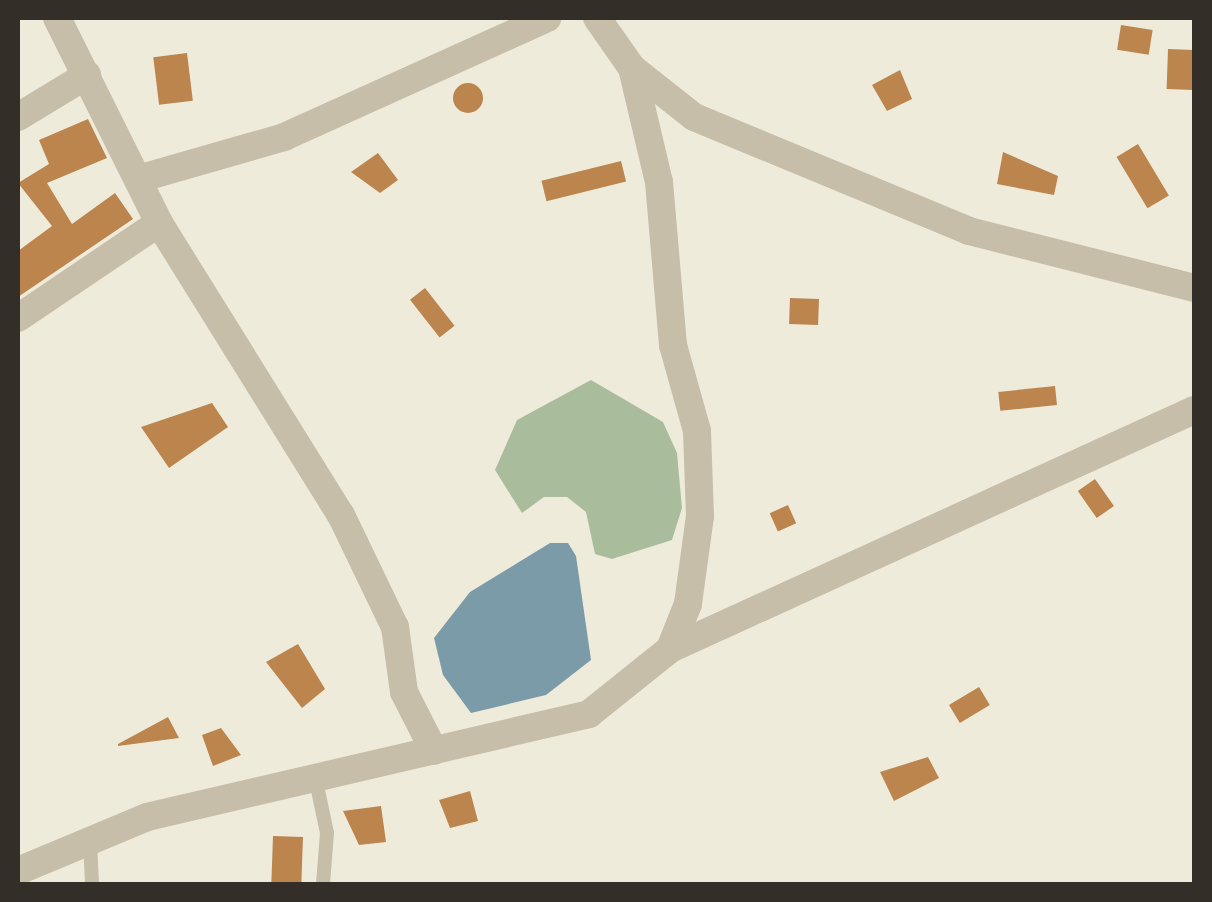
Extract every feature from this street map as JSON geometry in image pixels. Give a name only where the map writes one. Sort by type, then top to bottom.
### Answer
[{"type":"street","points":[[57,18],[159,223],[341,515],[395,627],[404,692],[434,750]]},
{"type":"street","points":[[138,180],[284,136],[548,18]]},
{"type":"street","points":[[597,18],[632,68],[694,116],[799,164],[986,236],[1194,288]]},
{"type":"street","points":[[632,68],[659,182],[673,345],[696,431],[700,516],[688,604],[670,648]]},
{"type":"street","points":[[18,117],[86,75]]},
{"type":"street","points":[[18,318],[159,223]]},
{"type":"street","points":[[18,870],[90,840],[315,776],[589,714],[670,648],[1194,410]]},
{"type":"lane","points":[[315,776],[327,833],[322,884]]},
{"type":"lane","points":[[90,840],[92,884]]},
{"type":"green space","points":[[591,380],[663,422],[677,453],[682,508],[672,540],[612,559],[595,554],[586,512],[567,497],[544,497],[522,513],[495,470],[517,420]]},
{"type":"water","points":[[550,543],[568,543],[576,556],[591,660],[546,695],[471,713],[443,675],[434,638],[470,592]]},
{"type":"building","points":[[1121,25],[1153,30],[1149,55],[1117,50]]},
{"type":"building","points":[[1168,49],[1194,50],[1193,90],[1167,89]]},
{"type":"building","points":[[187,53],[193,101],[159,105],[153,57]]},
{"type":"building","points":[[900,70],[912,99],[887,111],[872,85]]},
{"type":"building","points":[[468,83],[478,88],[483,98],[478,108],[468,113],[458,108],[453,98],[458,88]]},
{"type":"building","points":[[88,119],[107,158],[47,183],[72,224],[115,193],[133,219],[18,297],[18,251],[52,226],[18,183],[49,164],[39,140]]},
{"type":"building","points":[[1138,144],[1169,195],[1147,208],[1117,157]]},
{"type":"building","points":[[1003,152],[1058,176],[1054,195],[997,184]]},
{"type":"building","points":[[378,153],[398,180],[380,193],[351,172]]},
{"type":"building","points":[[621,161],[626,181],[547,201],[541,181]]},
{"type":"building","points":[[425,288],[455,326],[440,338],[410,300]]},
{"type":"building","points":[[790,298],[819,299],[818,325],[789,324]]},
{"type":"building","points":[[1055,386],[1057,405],[1000,411],[998,392]]},
{"type":"building","points":[[212,403],[228,427],[169,468],[141,427]]},
{"type":"building","points":[[1095,479],[1114,506],[1097,518],[1078,491]]},
{"type":"building","points":[[788,505],[796,523],[778,531],[770,513]]},
{"type":"building","points":[[298,644],[325,689],[302,708],[266,662]]},
{"type":"building","points":[[979,687],[990,705],[960,723],[949,705]]},
{"type":"building","points":[[168,717],[179,738],[118,746],[118,744]]},
{"type":"building","points":[[221,728],[241,755],[213,766],[202,735]]},
{"type":"building","points":[[928,757],[939,778],[894,801],[880,772]]},
{"type":"building","points":[[470,791],[478,821],[450,828],[439,800]]},
{"type":"building","points":[[381,806],[386,842],[359,845],[343,811]]},
{"type":"building","points":[[273,836],[303,837],[301,884],[271,884]]}]
